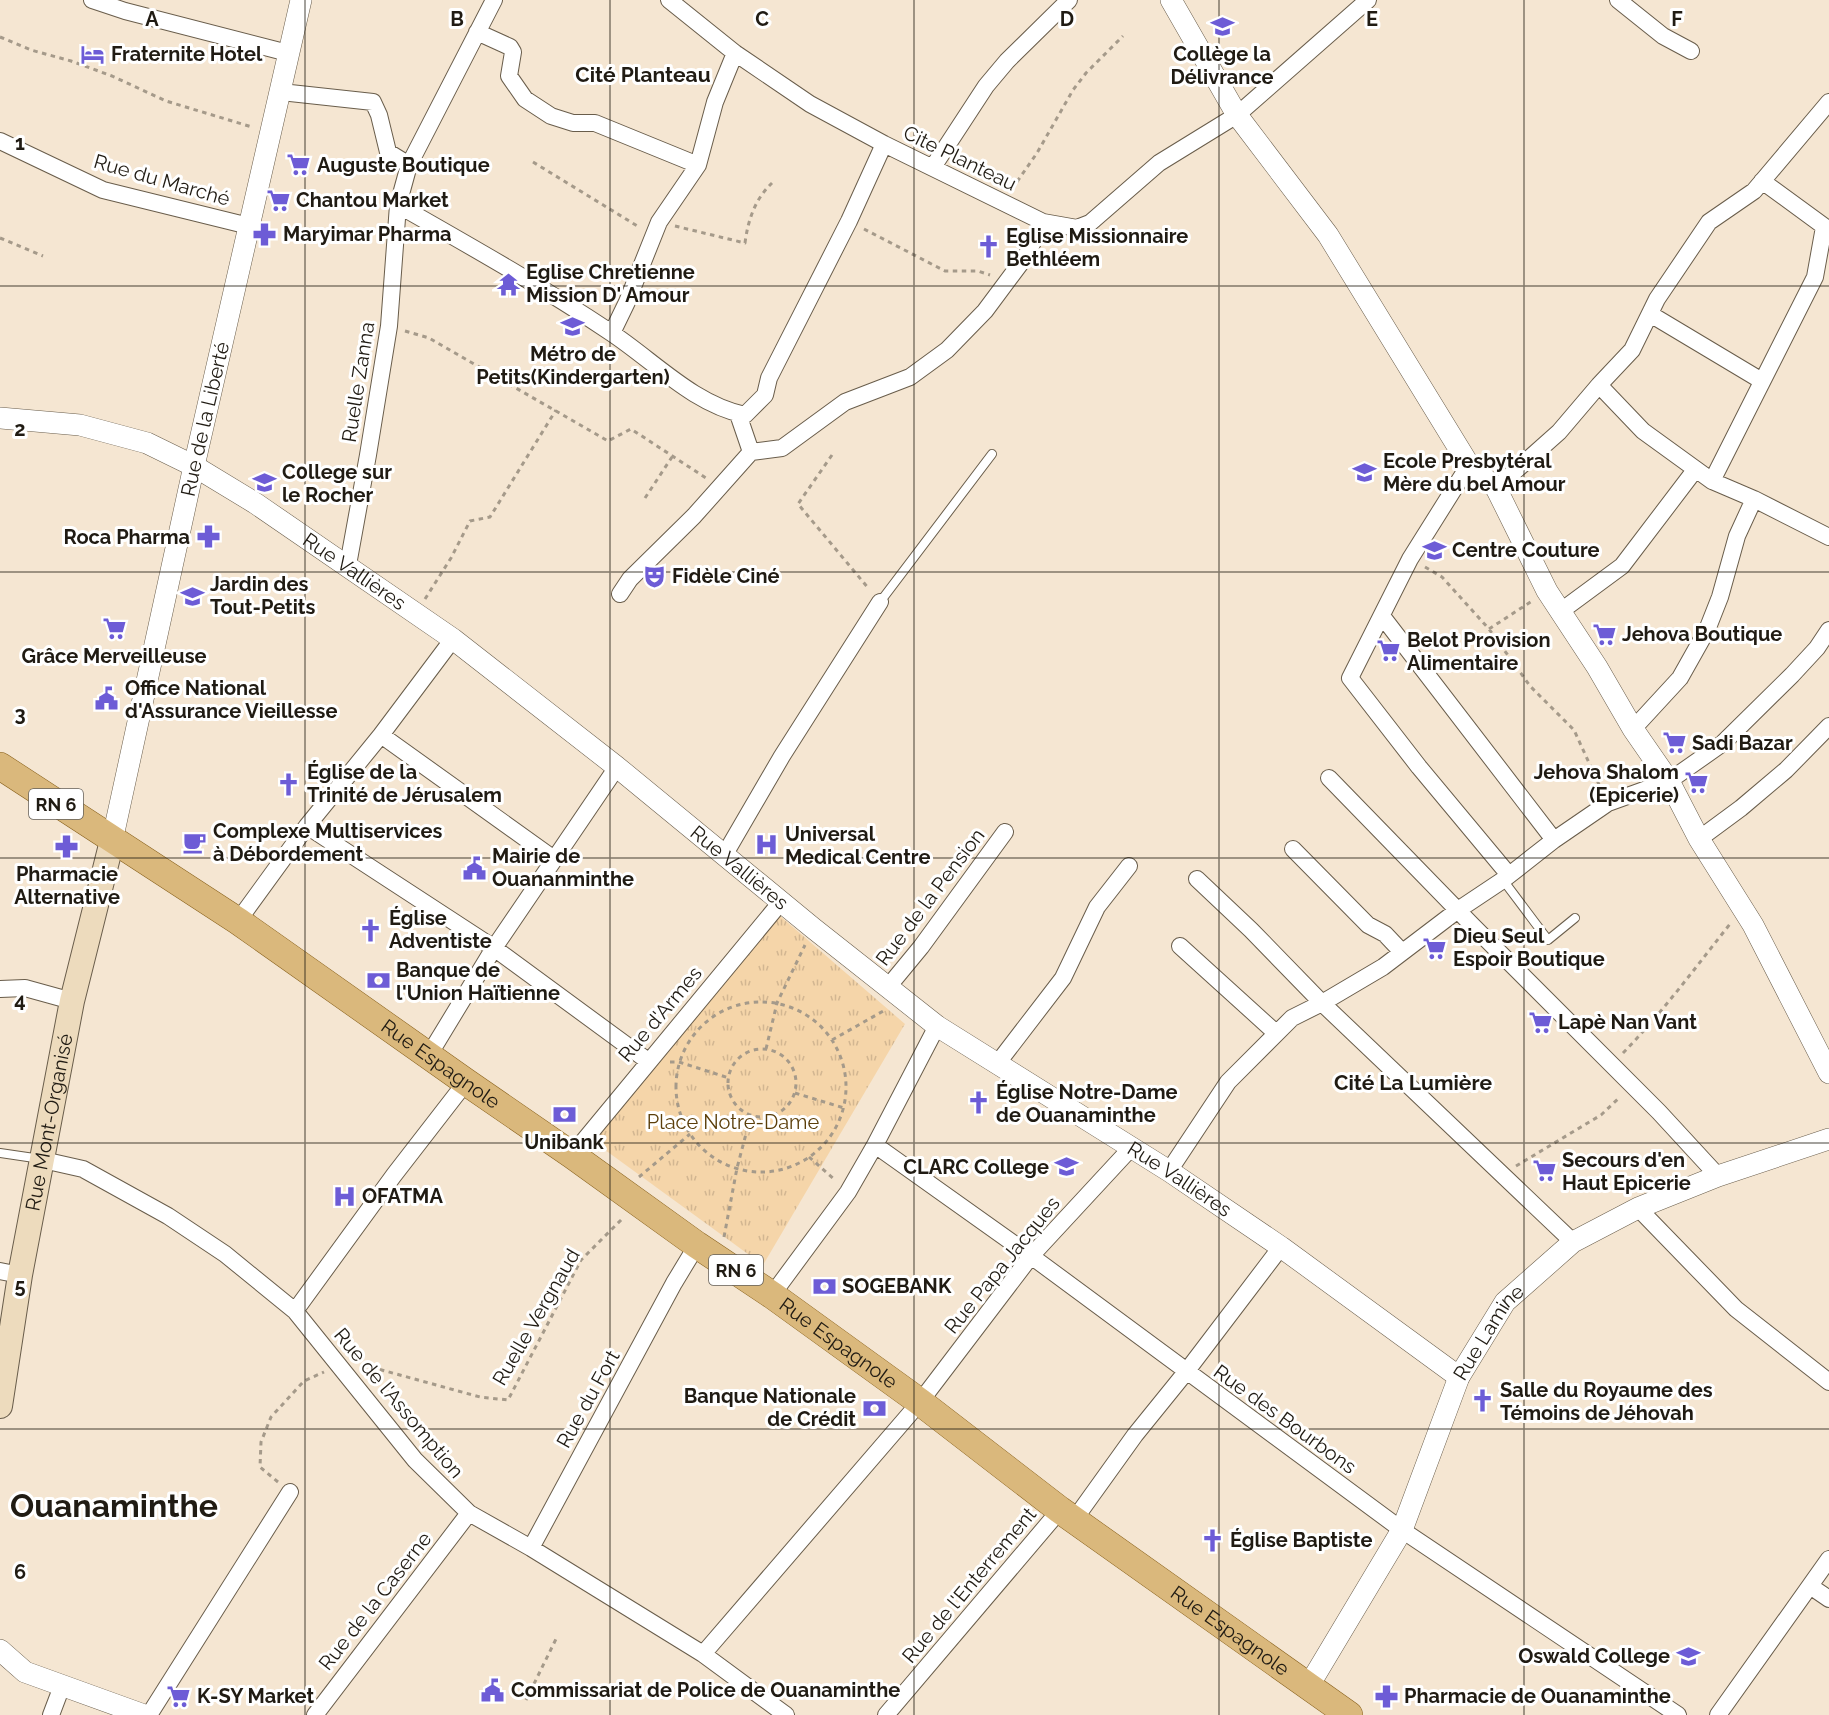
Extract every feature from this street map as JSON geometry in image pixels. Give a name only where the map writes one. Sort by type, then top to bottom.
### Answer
[{"type":"main road","name":"RN 6","points":[[0,766],[112,841]]},
{"type":"main road","name":"Rue Espagnole","points":[[112,841],[238,921],[573,1155],[703,1253],[772,1295],[911,1412],[1067,1515],[1349,1715]]},
{"type":"main road","name":"Rue Mont-Organisé","points":[[0,1406],[10,1273],[43,1160],[72,1001],[112,841]]},
{"type":"street","points":[[92,0],[125,11],[288,53]]},
{"type":"street","name":"Rue de la Liberté","points":[[112,841],[194,466],[301,0]]},
{"type":"street","name":"Ruelle Zanna","points":[[348,565],[389,326],[398,205],[409,165],[494,0]]},
{"type":"street","name":"Cite Planteau","points":[[669,0],[735,53],[810,104],[1003,204],[1043,222],[1077,228],[1090,224],[1159,163],[1237,115],[1368,0]]},
{"type":"street","points":[[933,167],[986,86],[1069,0]]},
{"type":"street","points":[[1618,0],[1663,36],[1690,51]]},
{"type":"street","points":[[1175,1],[1237,115],[1328,235],[1469,465],[1496,488],[1547,591],[1633,729],[1669,782],[1699,839],[1753,925],[1829,1073]]},
{"type":"street","points":[[477,32],[510,47],[513,52],[509,76],[525,99],[551,116],[573,123],[595,123],[698,165]]},
{"type":"street","points":[[612,333],[656,229],[698,165],[715,102],[735,53]]},
{"type":"street","points":[[281,92],[373,102],[379,115],[388,152],[409,165]]},
{"type":"street","points":[[1496,488],[1559,432],[1632,350],[1657,299],[1709,222],[1754,191],[1829,102]]},
{"type":"street","name":"Rue du Marché","points":[[0,141],[103,190],[249,226]]},
{"type":"street","points":[[398,205],[511,269],[612,333],[697,396],[725,411],[745,416],[765,395],[770,378],[849,221],[884,144]]},
{"type":"street","points":[[1712,481],[1815,277],[1827,229],[1762,182]]},
{"type":"street","points":[[620,594],[630,579],[694,516],[751,452],[782,448],[846,402],[910,377],[947,350],[985,311],[1007,282],[1026,256],[1043,222]]},
{"type":"street","points":[[1650,314],[1762,381]]},
{"type":"street","points":[[1599,385],[1643,431],[1695,470],[1712,481],[1754,499],[1829,537]]},
{"type":"street","points":[[738,414],[751,452]]},
{"type":"street","name":"Rue Vallières","points":[[0,418],[80,425],[147,443],[194,466],[348,565],[453,639],[617,767],[813,928],[937,1026],[1169,1171],[1281,1247],[1459,1377]]},
{"type":"street","points":[[1469,465],[1410,559],[1350,678],[1506,878]]},
{"type":"street","points":[[1561,611],[1622,566],[1695,470]]},
{"type":"street","points":[[1633,729],[1680,678],[1707,630],[1720,597],[1737,536],[1754,499]]},
{"type":"street","points":[[725,854],[782,756],[880,602]]},
{"type":"street","points":[[1382,616],[1554,840]]},
{"type":"street","points":[[1169,1171],[1228,1082],[1292,1018],[1383,967],[1458,910],[1506,878],[1554,840],[1608,803],[1669,782],[1724,743],[1801,666],[1829,630]]},
{"type":"street","points":[[238,921],[308,826],[381,735],[453,639]]},
{"type":"street","points":[[1699,839],[1741,808],[1786,770],[1829,726]]},
{"type":"street","points":[[381,735],[555,859]]},
{"type":"street","points":[[429,1055],[494,948],[617,767]]},
{"type":"street","points":[[1329,778],[1633,1086],[1718,1176]]},
{"type":"street","points":[[308,826],[494,948],[648,1061]]},
{"type":"street","name":"Rue de la Pension","points":[[896,993],[921,946],[1005,832]]},
{"type":"street","points":[[1293,849],[1368,925],[1385,934],[1402,952]]},
{"type":"street","points":[[997,1064],[1063,978],[1097,907],[1129,866]]},
{"type":"street","points":[[1197,879],[1251,930],[1322,1003],[1573,1242]]},
{"type":"street","name":"Rue d'Armes","points":[[573,1155],[648,1061],[782,902]]},
{"type":"street","points":[[1180,946],[1276,1034]]},
{"type":"street","points":[[0,989],[25,988],[72,1001]]},
{"type":"street","points":[[772,1295],[848,1192],[876,1145],[937,1026]]},
{"type":"street","points":[[295,1311],[394,1175],[466,1082]]},
{"type":"street","name":"Rue Lamine","points":[[1308,1687],[1402,1530],[1459,1377],[1505,1302],[1573,1242],[1638,1208],[1718,1176],[1829,1139]]},
{"type":"street","name":"Rue des Bourbons","points":[[876,1145],[1031,1256],[1402,1530],[1678,1715]]},
{"type":"street","name":"Rue Papa Jacques","points":[[703,1654],[911,1412],[1031,1256],[1131,1148]]},
{"type":"street","name":"Rue de l'Assomption","points":[[43,1160],[83,1169],[168,1216],[225,1254],[295,1311],[415,1460],[469,1513],[531,1548],[703,1654],[786,1715]]},
{"type":"street","points":[[1638,1208],[1736,1309],[1829,1383]]},
{"type":"street","name":"Rue de l'Enterrement","points":[[886,1715],[1067,1515],[1135,1435],[1281,1247]]},
{"type":"street","name":"Rue du Fort","points":[[531,1548],[682,1271],[703,1253]]},
{"type":"street","points":[[149,1715],[290,1492]]},
{"type":"street","name":"Rue de la Caserne","points":[[315,1715],[469,1513]]},
{"type":"street","points":[[1718,1715],[1829,1559]]},
{"type":"street","points":[[1810,1586],[1829,1599]]},
{"type":"street","points":[[0,1650],[25,1672],[106,1705],[144,1715]]},
{"type":"street","points":[[51,1715],[62,1686]]},
{"type":"lane","points":[[880,602],[992,454]]},
{"type":"lane","points":[[1506,878],[1548,940],[1575,918]]},
{"type":"lane","points":[[0,1153],[43,1160]]},
{"type":"path","points":[[1003,204],[1024,169],[1037,153],[1073,90],[1086,73],[1123,36]]},
{"type":"path","points":[[0,37],[31,50],[112,76],[166,101],[271,133]]},
{"type":"path","points":[[533,162],[656,229],[745,243],[747,225],[760,195],[772,183]]},
{"type":"path","points":[[849,221],[945,271],[978,271],[1007,282]]},
{"type":"path","points":[[0,238],[43,256]]},
{"type":"path","points":[[389,326],[429,338],[608,441],[631,429],[720,487]]},
{"type":"path","points":[[417,613],[470,522],[490,517],[556,410]]},
{"type":"path","points":[[832,455],[798,504],[880,602]]},
{"type":"path","points":[[645,498],[672,457]]},
{"type":"path","points":[[1410,559],[1442,577],[1488,629],[1530,686],[1574,730],[1608,803]]},
{"type":"path","points":[[1488,629],[1547,591]]},
{"type":"path","points":[[1612,1065],[1654,1020],[1743,909]]},
{"type":"path","points":[[766,1049],[777,1004],[813,928]]},
{"type":"path","points":[[832,1040],[896,993]]},
{"type":"path","points":[[752,1002],[777,1004],[808,1017],[817,1023],[832,1040],[842,1061],[846,1085],[844,1108],[825,1144],[809,1157],[793,1166],[774,1171],[756,1172],[719,1161],[703,1149],[690,1134],[679,1111],[676,1087],[679,1062],[690,1039],[706,1021],[728,1008],[752,1002]]},
{"type":"path","points":[[766,1049],[776,1052],[791,1065],[796,1084],[795,1093],[783,1111],[773,1116],[762,1117],[751,1115],[733,1101],[729,1090],[729,1078],[732,1068],[746,1053],[766,1049]]},
{"type":"path","points":[[648,1061],[679,1062],[729,1078]]},
{"type":"path","points":[[1502,1175],[1601,1115],[1633,1086]]},
{"type":"path","points":[[795,1093],[844,1108]]},
{"type":"path","points":[[703,1253],[737,1168],[751,1115]]},
{"type":"path","points":[[630,1198],[690,1134]]},
{"type":"path","points":[[809,1157],[848,1192]]},
{"type":"path","name":"Ruelle Vergnaud","points":[[338,1366],[378,1370],[480,1397],[508,1400],[581,1260],[630,1198]]},
{"type":"path","points":[[290,1492],[260,1467],[261,1442],[271,1418],[304,1381],[338,1366]]},
{"type":"path","points":[[526,1700],[557,1637]]},
{"type":"green space","name":"Place Notre-Dame","points":[[780,916],[905,1024],[763,1265],[590,1139]]},
{"type":"place","name":"Collège la Délivrance","points":[[1222,26]]},
{"type":"place","name":"Fraternite Hotel","points":[[93,54]]},
{"type":"place","name":"Auguste Boutique","points":[[299,165]]},
{"type":"place","name":"Chantou Market","points":[[278,200]]},
{"type":"place","name":"Maryimar Pharma","points":[[265,234]]},
{"type":"place","name":"Eglise Missionnaire Bethléem","points":[[988,247]]},
{"type":"place","name":"Eglise Chretienne Mission D' Amour","points":[[508,284]]},
{"type":"place","name":"Métro de Petits(Kindergarten)","points":[[573,327]]},
{"type":"place","name":"Ecole Presbytéral Mère du bel Amour","points":[[1365,473]]},
{"type":"place","name":"C0llege sur le Rocher","points":[[264,483]]},
{"type":"place","name":"Roca Pharma","points":[[208,537]]},
{"type":"place","name":"Centre Couture","points":[[1434,550]]},
{"type":"place","name":"Fidèle Ciné","points":[[654,576]]},
{"type":"place","name":"Jardin des Tout-Petits","points":[[192,596]]},
{"type":"place","name":"Grâce Merveilleuse","points":[[114,629]]},
{"type":"place","name":"Jehova Boutique","points":[[1604,634]]},
{"type":"place","name":"Belot Provision Alimentaire","points":[[1389,651]]},
{"type":"place","name":"Office National d'Assurance Vieillesse","points":[[107,699]]},
{"type":"place","name":"Sadi Bazar","points":[[1674,743]]},
{"type":"place","name":"Jehova Shalom (Epicerie)","points":[[1697,783]]},
{"type":"place","name":"Église de la Trinité de Jérusalem","points":[[289,784]]},
{"type":"place","name":"Complexe Multiservices à Débordement","points":[[195,842]]},
{"type":"place","name":"Universal Medical Centre","points":[[767,845]]},
{"type":"place","name":"Pharmacie Alternative","points":[[67,846]]},
{"type":"place","name":"Mairie de Ouananminthe","points":[[474,868]]},
{"type":"place","name":"Église Adventiste","points":[[371,930]]},
{"type":"place","name":"Dieu Seul Espoir Boutique","points":[[1435,948]]},
{"type":"place","name":"Banque de l'Union Haïtienne","points":[[378,981]]},
{"type":"place","name":"Lapè Nan Vant","points":[[1540,1022]]},
{"type":"place","name":"Église Notre-Dame de Ouanaminthe","points":[[978,1103]]},
{"type":"place","name":"Unibank","points":[[564,1115]]},
{"type":"place","name":"CLARC College","points":[[1067,1167]]},
{"type":"place","name":"Secours d'en Haut Epicerie","points":[[1544,1171]]},
{"type":"place","name":"OFATMA","points":[[344,1196]]},
{"type":"place","name":"SOGEBANK","points":[[824,1286]]},
{"type":"place","name":"Salle du Royaume des Témoins de Jéhovah","points":[[1482,1401]]},
{"type":"place","name":"Banque Nationale de Crédit","points":[[874,1408]]},
{"type":"place","name":"Église Baptiste","points":[[1212,1540]]},
{"type":"place","name":"Oswald College","points":[[1688,1656]]},
{"type":"place","name":"Commissariat de Police de Ouanaminthe","points":[[493,1690]]},
{"type":"place","name":"K-SY Market","points":[[179,1696]]},
{"type":"place","name":"Pharmacie de Ouanaminthe","points":[[1386,1696]]},
{"type":"district","name":"Cité Planteau","points":[[643,74]]},
{"type":"district","name":"Cité La Lumière","points":[[1413,1082]]},
{"type":"district","name":"Ouanaminthe","points":[[114,1505]]}]
